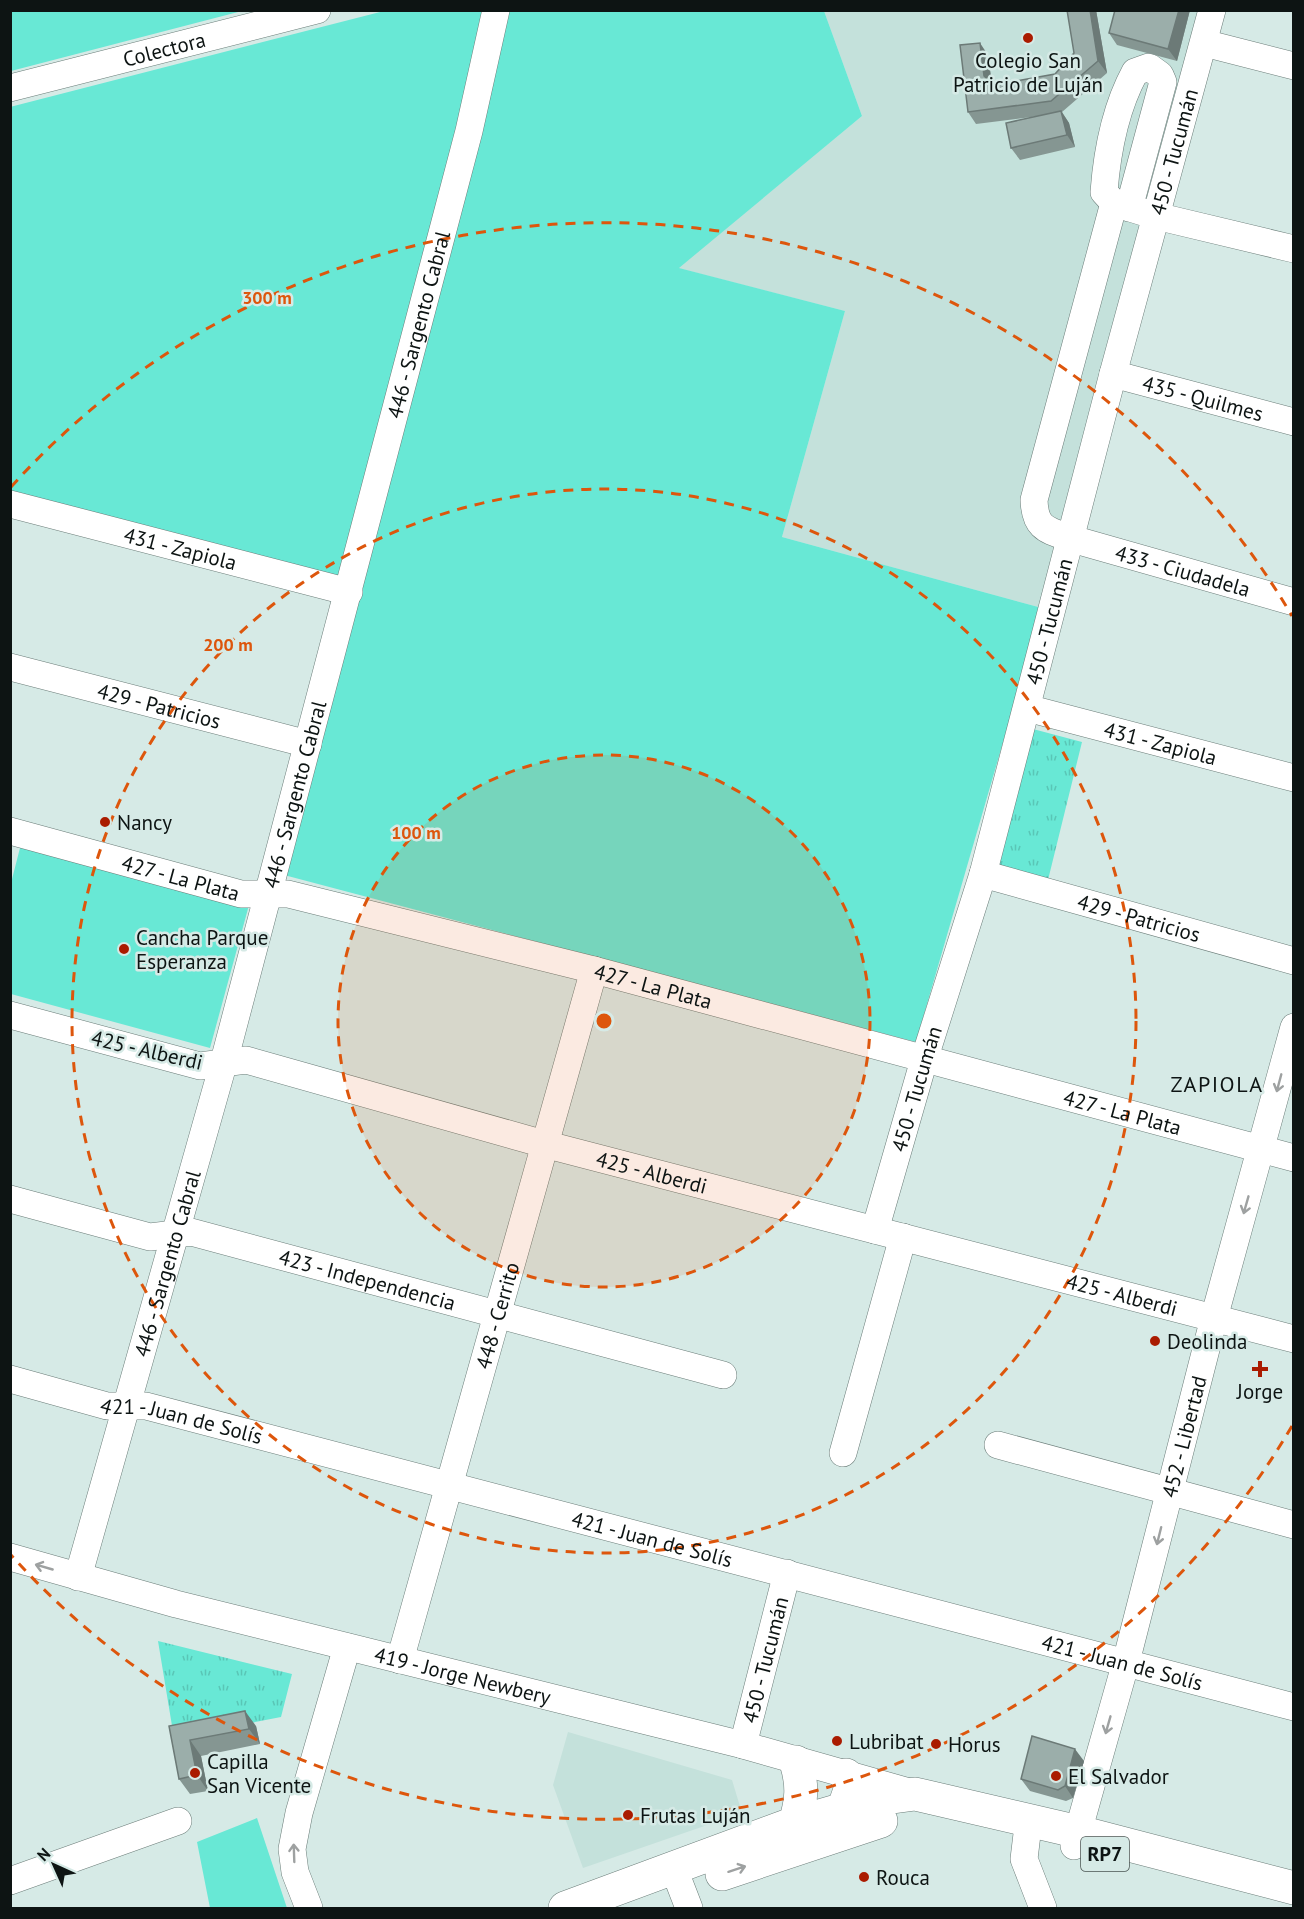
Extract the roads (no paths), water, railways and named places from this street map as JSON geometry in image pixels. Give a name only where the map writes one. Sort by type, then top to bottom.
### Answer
[{"type":"main road","points":[[795,1823],[801,1802],[802,1784],[796,1762]]},
{"type":"main road","points":[[843,1810],[851,1787],[846,1775]]},
{"type":"main road","name":"RP7","points":[[565,1908],[682,1888],[795,1823],[878,1799],[915,1804],[1293,1888]]},
{"type":"main road","name":"RP7","points":[[622,1908],[876,1822],[915,1804],[1025,1846],[1076,1839],[1293,1905]]},
{"type":"street","name":"Colectora","points":[[10,88],[317,10]]},
{"type":"street","name":"446 - Sargento Cabral","points":[[78,1577],[173,1234],[223,1065],[469,131],[496,10]]},
{"type":"street","name":"450 - Tucumán","points":[[875,1230],[924,1060],[983,874],[1072,539],[1113,374],[1212,10]]},
{"type":"street","points":[[1204,43],[1293,66]]},
{"type":"street","name":"433 - Ciudadela","points":[[1156,216],[1121,205],[1034,500],[1035,515],[1044,528],[1072,539],[1293,602]]},
{"type":"street","points":[[1156,216],[1293,249]]},
{"type":"street","name":"435 - Quilmes","points":[[1113,374],[1293,422]]},
{"type":"street","name":"431 - Zapiola","points":[[11,506],[349,592]]},
{"type":"street","name":"429 - Patricios","points":[[10,667],[308,744]]},
{"type":"street","name":"431 - Zapiola","points":[[1027,708],[1293,778]]},
{"type":"street","name":"427 - La Plata","points":[[10,831],[241,894],[288,894],[594,970],[1293,1158]]},
{"type":"street","name":"429 - Patricios","points":[[983,874],[1293,961]]},
{"type":"street","name":"448 - Cerrito","points":[[400,1660],[495,1315],[594,970]]},
{"type":"street","name":"425 - Alberdi","points":[[10,1016],[200,1066],[223,1065],[246,1060],[544,1144],[1293,1339]]},
{"type":"street","name":"452 - Libertad","points":[[1076,1839],[1126,1662],[1214,1318],[1293,1027]]},
{"type":"street","name":"423 - Independencia","points":[[10,1199],[150,1237],[191,1232],[723,1375]]},
{"type":"street","points":[[843,1453],[903,1237]]},
{"type":"street","name":"421 - Juan de Solís","points":[[10,1379],[107,1406],[146,1406],[448,1488],[787,1573],[1293,1707]]},
{"type":"street","points":[[998,1445],[1293,1525]]},
{"type":"street","name":"419 - Jorge Newbery","points":[[10,1557],[347,1647],[742,1746],[846,1775],[915,1804]]},
{"type":"street","name":"450 - Tucumán","points":[[742,1746],[787,1573]]},
{"type":"street","points":[[309,1908],[295,1872],[292,1849],[299,1813],[347,1647]]},
{"type":"street","points":[[10,1881],[178,1821]]},
{"type":"street","points":[[1025,1846],[1042,1908]]},
{"type":"place","name":"Colegio San Patricio de Luján","points":[[1028,38]]},
{"type":"place","name":"Nancy","points":[[105,822]]},
{"type":"place","name":"Cancha Parque Esperanza","points":[[124,949]]},
{"type":"place","name":"Deolinda","points":[[1155,1341]]},
{"type":"place","name":"Jorge","points":[[1260,1369]]},
{"type":"place","name":"Lubribat","points":[[837,1741]]},
{"type":"place","name":"Horus","points":[[936,1744]]},
{"type":"place","name":"Capilla San Vicente","points":[[195,1773]]},
{"type":"place","name":"El Salvador","points":[[1056,1776]]},
{"type":"place","name":"Frutas Luján","points":[[628,1815]]},
{"type":"place","name":"Rouca","points":[[864,1877]]},
{"type":"district","name":"ZAPIOLA","points":[[1217,1084]]}]
